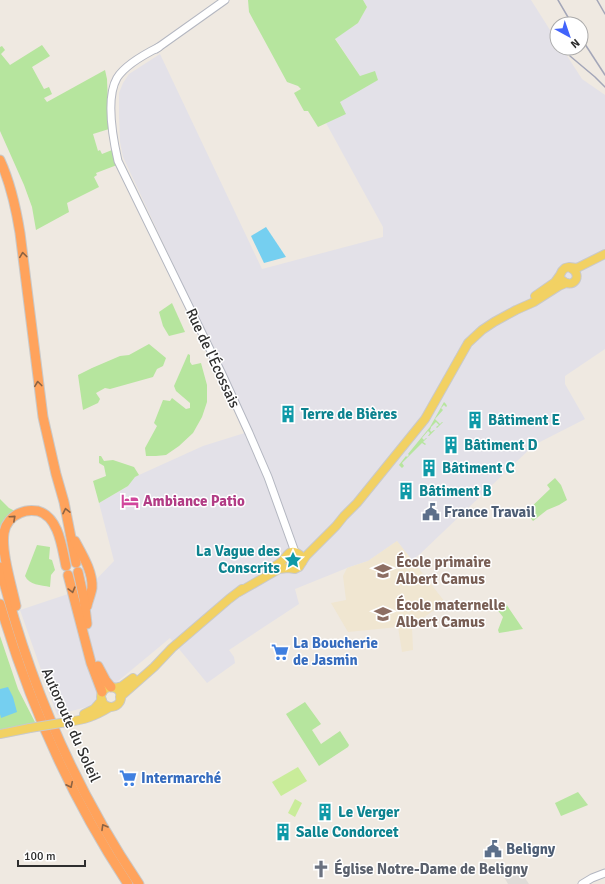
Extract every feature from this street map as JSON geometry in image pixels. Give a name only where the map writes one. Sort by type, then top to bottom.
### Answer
[{"type":"highway","points":[[0,160],[16,207],[43,417],[64,502],[84,599],[85,614],[98,666],[113,688]]},
{"type":"highway","points":[[47,711],[7,568],[3,542],[4,531],[9,521],[15,515],[25,511],[37,511],[45,514],[55,526],[59,535],[67,570],[102,696]]},
{"type":"highway","points":[[70,532],[86,562],[92,582],[91,593],[85,614]]},
{"type":"highway","name":"Autoroute du Soleil","points":[[0,567],[22,642],[58,737],[90,801],[139,884]]},
{"type":"highway","name":"Autoroute du Soleil","points":[[0,604],[8,632],[41,721],[71,786],[93,827],[128,884]]},
{"type":"highway","points":[[0,620],[16,669],[59,760]]},
{"type":"main road","name":"Rue de l'Écossais","points":[[225,0],[159,47],[120,79],[115,95],[115,124],[121,161],[129,182],[221,372],[268,477],[297,553]]},
{"type":"main road","points":[[516,310],[555,282],[565,268],[577,268],[605,254]]},
{"type":"main road","points":[[239,592],[279,570],[288,568],[293,569],[300,565],[319,542],[357,503],[425,419],[468,343],[482,330],[516,310],[534,302],[559,286],[566,283],[573,283],[576,278],[587,269],[605,260]]},
{"type":"main road","points":[[571,268],[575,271],[577,275],[576,278]]},
{"type":"main road","points":[[560,276],[566,283]]},
{"type":"main road","points":[[67,721],[94,709],[106,688],[113,688],[125,684],[172,648],[229,599],[281,562],[289,553],[297,553],[305,550],[333,523],[344,516]]},
{"type":"main road","points":[[288,568],[285,564],[285,557],[289,548],[290,537]]},
{"type":"main road","points":[[297,553],[301,557],[302,562]]},
{"type":"main road","points":[[0,734],[67,721],[78,721],[117,704],[120,697],[154,667],[172,648]]},
{"type":"main road","points":[[113,688],[119,692],[120,697]]},
{"type":"main road","points":[[102,696],[105,705],[110,707]]},
{"type":"main road","points":[[582,884],[605,873]]},
{"type":"shaded area","points":[[363,0],[531,0],[549,28],[549,56],[567,56],[582,79],[605,95],[605,349],[565,376],[565,384],[585,419],[534,445],[412,560],[397,541],[368,561],[295,589],[299,604],[229,650],[234,657],[235,663],[207,683],[170,638],[90,706],[57,715],[20,610],[89,587],[114,561],[99,503],[128,486],[135,477],[139,475],[203,446],[251,431],[123,157],[120,142],[119,93],[123,83],[129,74],[160,54],[262,269],[383,237],[383,227],[326,123],[345,114],[340,102],[360,76],[335,38],[358,23],[367,7]]},
{"type":"shaded area","points":[[397,541],[445,602],[412,626],[413,650],[402,652],[398,627],[348,632],[331,603],[346,600],[343,576],[347,568],[368,561]]},
{"type":"shaded area","points":[[519,869],[529,884],[508,884],[504,877]]},
{"type":"green space","points":[[248,0],[363,0],[367,7],[358,23],[335,39],[360,76],[375,71],[378,80],[340,102],[346,114],[318,127],[308,111],[304,111],[294,93],[301,89],[298,86],[287,82],[249,12]]},
{"type":"green space","points":[[42,45],[50,56],[32,67],[44,89],[49,87],[52,94],[44,98],[47,102],[105,70],[107,79],[109,129],[93,134],[98,151],[100,150],[102,154],[112,150],[117,165],[96,173],[97,175],[94,177],[99,187],[67,203],[69,212],[36,230],[32,207],[24,185],[0,131],[0,47],[2,46],[5,50],[1,54],[10,65]]},
{"type":"green space","points":[[172,303],[185,332],[169,336],[163,326],[159,312]]},
{"type":"green space","points":[[149,344],[166,358],[163,366],[157,369],[153,377],[110,389],[105,388],[96,393],[100,399],[98,403],[83,410],[78,375],[120,356],[129,355]]},
{"type":"green space","points":[[188,354],[190,355],[190,362],[192,365],[201,363],[207,385],[207,402],[202,417],[193,433],[179,446],[166,455],[146,456],[145,448],[157,426],[154,423],[163,400],[170,401],[172,398],[186,409],[190,408],[190,403],[176,391],[174,386]]},
{"type":"green space","points":[[444,402],[447,406],[446,407],[444,405],[441,408],[443,410],[435,419],[440,424],[443,422],[437,428],[436,427],[439,425],[436,422],[431,427],[431,432],[435,430],[429,436],[430,433],[428,431],[422,438],[424,440],[427,438],[423,442],[426,444],[425,445],[422,443],[402,463],[404,466],[402,468],[399,465],[406,456],[407,457],[409,455],[408,454],[430,427]]},
{"type":"green space","points":[[99,456],[101,456],[104,461],[113,460],[134,467],[139,475],[135,477],[128,486],[99,503],[93,481],[106,476],[104,466],[99,463]]},
{"type":"green space","points":[[555,478],[561,485],[567,500],[547,510],[533,521],[526,512],[550,489],[547,485]]},
{"type":"green space","points":[[0,499],[9,508],[15,511],[0,532]]},
{"type":"green space","points":[[37,545],[50,547],[49,559],[52,560],[55,570],[51,575],[50,587],[32,583],[25,576]]},
{"type":"green space","points":[[504,601],[523,629],[499,633],[498,630],[503,617],[492,603]]},
{"type":"green space","points":[[0,636],[18,689],[36,724],[0,731]]},
{"type":"green space","points":[[305,702],[321,724],[312,730],[321,744],[340,731],[349,745],[319,766],[286,714]]},
{"type":"green space","points":[[298,767],[307,781],[281,796],[272,782]]},
{"type":"green space","points":[[578,792],[588,805],[561,816],[555,803]]},
{"type":"green space","points":[[295,799],[302,803],[295,817],[288,813]]},
{"type":"water","points":[[266,227],[286,257],[264,263],[251,236]]},
{"type":"water","points":[[8,687],[13,697],[17,712],[1,718],[0,689]]},
{"type":"railway","points":[[558,0],[567,16]]},
{"type":"railway","points":[[597,0],[605,14]]},
{"type":"railway","points":[[589,50],[605,75]]},
{"type":"railway","points":[[570,56],[605,87]]},
{"type":"place","name":"Terre de Bières","points":[[288,414]]},
{"type":"place","name":"Bâtiment E","points":[[475,420]]},
{"type":"place","name":"Bâtiment D","points":[[451,445]]},
{"type":"place","name":"Bâtiment C","points":[[429,468]]},
{"type":"place","name":"Bâtiment B","points":[[406,491]]},
{"type":"place","name":"Ambiance Patio","points":[[130,501]]},
{"type":"place","name":"France Travail","points":[[431,512]]},
{"type":"place","name":"La Vague des Conscrits","points":[[293,560]]},
{"type":"place","name":"École primaire Albert Camus","points":[[383,571]]},
{"type":"place","name":"École maternelle Albert Camus","points":[[383,614]]},
{"type":"place","name":"La Boucherie de Jasmin","points":[[280,652]]},
{"type":"place","name":"Intermarché","points":[[128,778]]},
{"type":"place","name":"Le Verger","points":[[325,812]]},
{"type":"place","name":"Salle Condorcet","points":[[283,832]]},
{"type":"place","name":"Beligny","points":[[493,849]]},
{"type":"place","name":"Église Notre-Dame de Beligny","points":[[321,869]]}]
